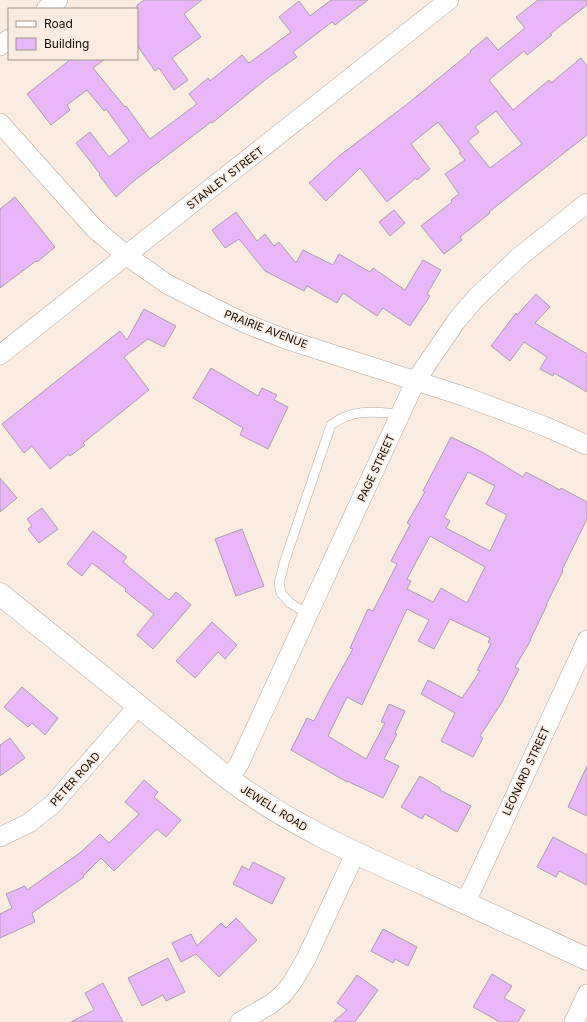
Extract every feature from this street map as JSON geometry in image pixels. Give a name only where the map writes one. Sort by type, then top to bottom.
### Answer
[{"type":"street","points":[[47,8],[58,0]]},
{"type":"street","name":"STANLEY STREET","points":[[0,355],[449,0]]},
{"type":"street","points":[[0,46],[8,40]]},
{"type":"street","name":"PRAIRIE AVENUE","points":[[0,123],[94,228],[126,256],[167,284],[249,325],[288,340],[473,399],[544,426],[587,445]]},
{"type":"street","name":"PAGE STREET","points":[[229,779],[239,764],[416,380],[457,320],[476,298],[518,258],[587,203]]},
{"type":"street","name":"JEWELL ROAD","points":[[0,594],[229,779],[260,802],[313,833],[355,854],[464,902],[587,959]]},
{"type":"street","name":"LEONARD STREET","points":[[464,902],[476,880],[587,640]]},
{"type":"street","name":"PETER ROAD","points":[[0,837],[29,823],[53,804],[138,706]]},
{"type":"street","points":[[240,1022],[271,1004],[282,995],[292,982],[306,959],[355,854]]},
{"type":"street","points":[[574,1022],[587,994]]},
{"type":"lane","points":[[308,614],[290,603],[281,593],[279,583],[285,560],[331,425],[338,419],[365,411],[401,414]]},
{"type":"building","points":[[144,0],[202,0],[184,14],[201,37],[172,58],[188,80],[174,90],[159,68],[155,71],[138,46],[137,5]]},
{"type":"building","points":[[331,0],[368,0],[335,25],[332,22],[293,52],[297,57],[135,180],[116,197],[76,143],[90,132],[109,157],[129,141],[106,109],[104,111],[87,90],[67,105],[70,110],[51,125],[27,94],[70,60],[104,60],[93,68],[125,107],[126,106],[150,139],[197,104],[189,94],[208,78],[210,81],[242,55],[249,63],[291,32],[279,17],[299,1],[310,16]]},
{"type":"building","points":[[538,0],[587,0],[587,5],[550,34],[552,35],[527,55],[524,51],[489,80],[513,110],[549,80],[551,83],[581,58],[587,66],[587,135],[489,212],[490,213],[460,237],[462,240],[444,254],[421,226],[452,202],[451,200],[459,194],[445,174],[465,160],[459,153],[461,152],[438,122],[411,144],[430,169],[417,180],[416,178],[387,202],[360,168],[326,201],[309,183],[339,156],[406,105],[471,52],[470,51],[487,37],[498,50],[525,28],[516,17]],"holes":[[[496,111],[522,144],[490,168],[468,141],[479,132],[475,127]]]},
{"type":"building","points":[[15,197],[55,247],[37,262],[36,261],[0,288],[0,209]]},
{"type":"building","points":[[394,210],[405,223],[390,236],[379,222]]},
{"type":"building","points":[[236,212],[257,241],[265,234],[274,246],[279,242],[296,263],[303,250],[333,265],[339,254],[370,272],[373,268],[405,290],[423,260],[441,270],[427,294],[430,296],[410,326],[383,308],[377,316],[343,293],[337,303],[307,286],[304,291],[265,271],[239,239],[225,248],[212,230]]},
{"type":"building","points":[[536,294],[550,307],[535,323],[587,354],[587,392],[554,373],[553,376],[540,369],[547,357],[524,342],[510,361],[491,346],[516,313],[517,315]]},
{"type":"building","points":[[144,309],[176,326],[164,347],[148,339],[124,357],[149,390],[83,443],[85,445],[70,456],[69,454],[50,469],[32,446],[24,453],[2,424],[120,331],[127,340]]},
{"type":"building","points":[[211,368],[258,396],[262,388],[277,395],[274,400],[288,407],[268,449],[240,435],[243,428],[193,398]]},
{"type":"building","points":[[451,437],[482,452],[523,477],[526,472],[587,502],[587,519],[562,570],[563,571],[531,640],[515,667],[519,669],[502,702],[480,736],[483,738],[473,757],[441,741],[455,713],[421,694],[428,680],[462,698],[480,671],[477,670],[491,644],[488,642],[490,638],[450,619],[434,649],[418,641],[429,620],[407,609],[362,705],[347,697],[328,736],[366,759],[385,723],[381,722],[389,704],[405,711],[395,733],[397,734],[384,759],[399,766],[383,798],[347,782],[291,750],[307,718],[314,721],[353,649],[350,648],[368,609],[373,611],[397,564],[391,561],[410,525],[407,523],[425,492],[423,491]],"holes":[[[468,472],[495,486],[486,504],[507,515],[490,551],[446,528],[450,521],[444,517]],[[430,536],[485,567],[467,603],[441,588],[433,602],[407,589],[411,581],[407,579]]]},
{"type":"building","points":[[0,478],[17,498],[0,512]]},
{"type":"building","points":[[42,508],[58,529],[39,543],[28,529],[32,526],[27,519]]},
{"type":"building","points":[[242,529],[264,586],[236,596],[215,539]]},
{"type":"building","points":[[93,531],[127,557],[123,562],[169,600],[176,592],[191,605],[153,649],[137,635],[154,614],[125,591],[126,589],[92,563],[82,576],[67,564]]},
{"type":"building","points":[[212,622],[237,645],[225,659],[218,652],[195,678],[176,661]]},
{"type":"building","points":[[22,687],[58,718],[45,735],[32,723],[28,727],[4,707]]},
{"type":"building","points":[[10,738],[25,758],[0,776],[0,745]]},
{"type":"building","points":[[587,766],[587,816],[568,807]]},
{"type":"building","points":[[420,776],[440,788],[440,790],[471,806],[457,832],[425,814],[422,819],[401,807]]},
{"type":"building","points":[[144,780],[158,792],[154,797],[181,820],[166,837],[157,829],[114,871],[101,858],[83,876],[84,877],[32,913],[35,922],[0,938],[0,914],[12,908],[6,894],[25,886],[27,890],[81,852],[100,834],[109,843],[139,814],[125,802]]},
{"type":"building","points":[[553,837],[587,855],[587,885],[559,871],[556,877],[537,867]]},
{"type":"building","points":[[253,862],[285,878],[272,904],[233,884],[242,866],[249,870]]},
{"type":"building","points":[[236,918],[257,940],[219,977],[196,954],[181,962],[172,943],[191,934],[197,946],[221,923],[226,928]]},
{"type":"building","points":[[383,929],[417,947],[408,966],[395,959],[393,963],[371,951]]},
{"type":"building","points":[[168,958],[185,992],[166,1001],[163,995],[142,1006],[128,978]]},
{"type":"building","points":[[492,974],[512,986],[504,998],[525,1010],[518,1022],[500,1022],[473,1007]]},
{"type":"building","points":[[357,975],[378,990],[355,1022],[333,1022],[347,1010],[337,1003]]},
{"type":"building","points":[[103,983],[123,1022],[71,1022],[94,1010],[85,993]]}]
